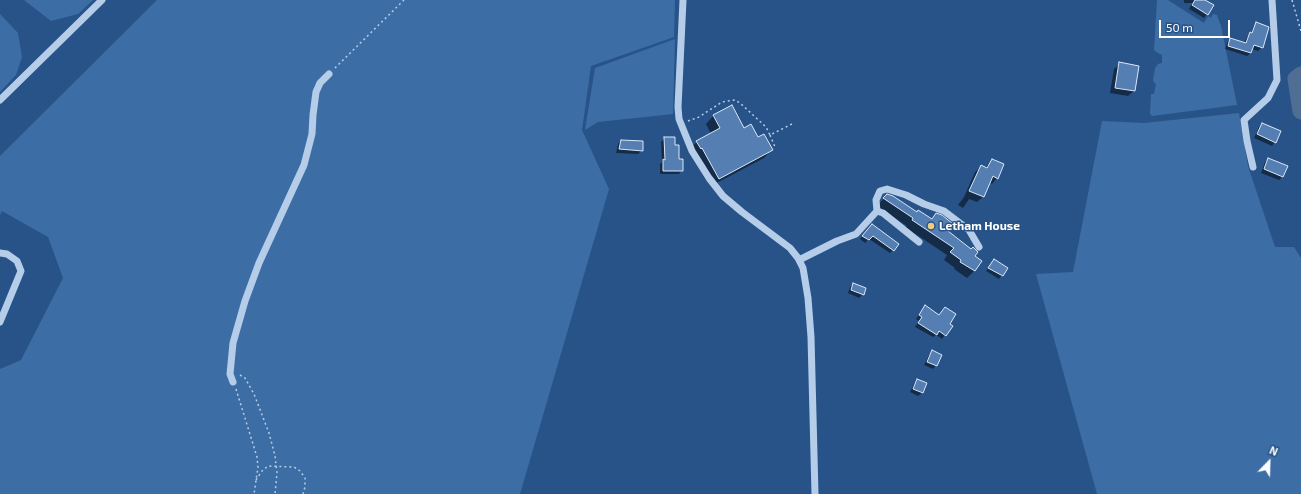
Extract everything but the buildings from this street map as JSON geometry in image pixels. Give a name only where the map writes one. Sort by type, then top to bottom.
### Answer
[{"type":"street","points":[[0,100],[102,0]]},
{"type":"street","points":[[683,0],[678,106],[681,124],[692,151],[709,178],[723,196],[790,248],[803,268],[808,298],[811,337],[815,494]]},
{"type":"street","points":[[1253,167],[1244,120],[1268,98],[1277,80],[1272,0]]},
{"type":"street","points":[[233,382],[230,374],[230,359],[244,302],[304,165],[312,134],[316,92],[320,83],[329,74]]},
{"type":"street","points":[[799,260],[837,241],[856,234],[877,211],[876,200],[880,191],[887,189],[906,195],[924,204],[944,211],[969,230],[979,247]]},
{"type":"street","points":[[877,211],[883,213],[920,242]]},
{"type":"street","points":[[0,253],[7,254],[17,261],[21,271],[0,322]]},
{"type":"path","points":[[329,74],[404,0]]},
{"type":"path","points":[[1292,0],[1301,31]]},
{"type":"path","points":[[681,124],[699,116],[722,102],[735,100],[740,102],[766,127],[775,147]]},
{"type":"path","points":[[770,135],[792,124]]},
{"type":"path","points":[[230,374],[238,374],[245,378],[254,394],[269,433],[275,456],[275,494]]},
{"type":"path","points":[[233,382],[257,457],[258,467],[254,494]]},
{"type":"path","points":[[256,480],[262,471],[268,466],[294,468],[300,471],[305,478],[303,494]]},
{"type":"shaded area","points":[[24,0],[93,0],[78,14],[51,21]]},
{"type":"shaded area","points":[[157,0],[675,0],[674,37],[591,66],[582,130],[609,189],[520,494],[0,494],[0,369],[21,360],[63,278],[48,237],[2,211],[0,215],[0,156]]},
{"type":"shaded area","points":[[1157,0],[1168,0],[1204,23],[1208,16],[1211,18],[1213,14],[1217,15],[1221,26],[1237,105],[1152,116],[1150,114],[1151,94],[1154,94],[1156,84],[1153,81],[1155,68],[1158,64],[1162,63],[1162,55],[1154,50]]},
{"type":"shaded area","points":[[0,14],[18,33],[22,57],[16,75],[0,92]]},
{"type":"shaded area","points":[[675,39],[673,114],[598,122],[585,130],[595,68]]},
{"type":"shaded area","points":[[1239,113],[1248,166],[1275,247],[1294,247],[1301,258],[1301,494],[1097,494],[1036,274],[1073,272],[1102,121],[1144,123]]},
{"type":"waterway","points":[[1301,75],[1296,79],[1301,111]]},
{"type":"place","name":"Letham House","points":[[931,226]]}]
